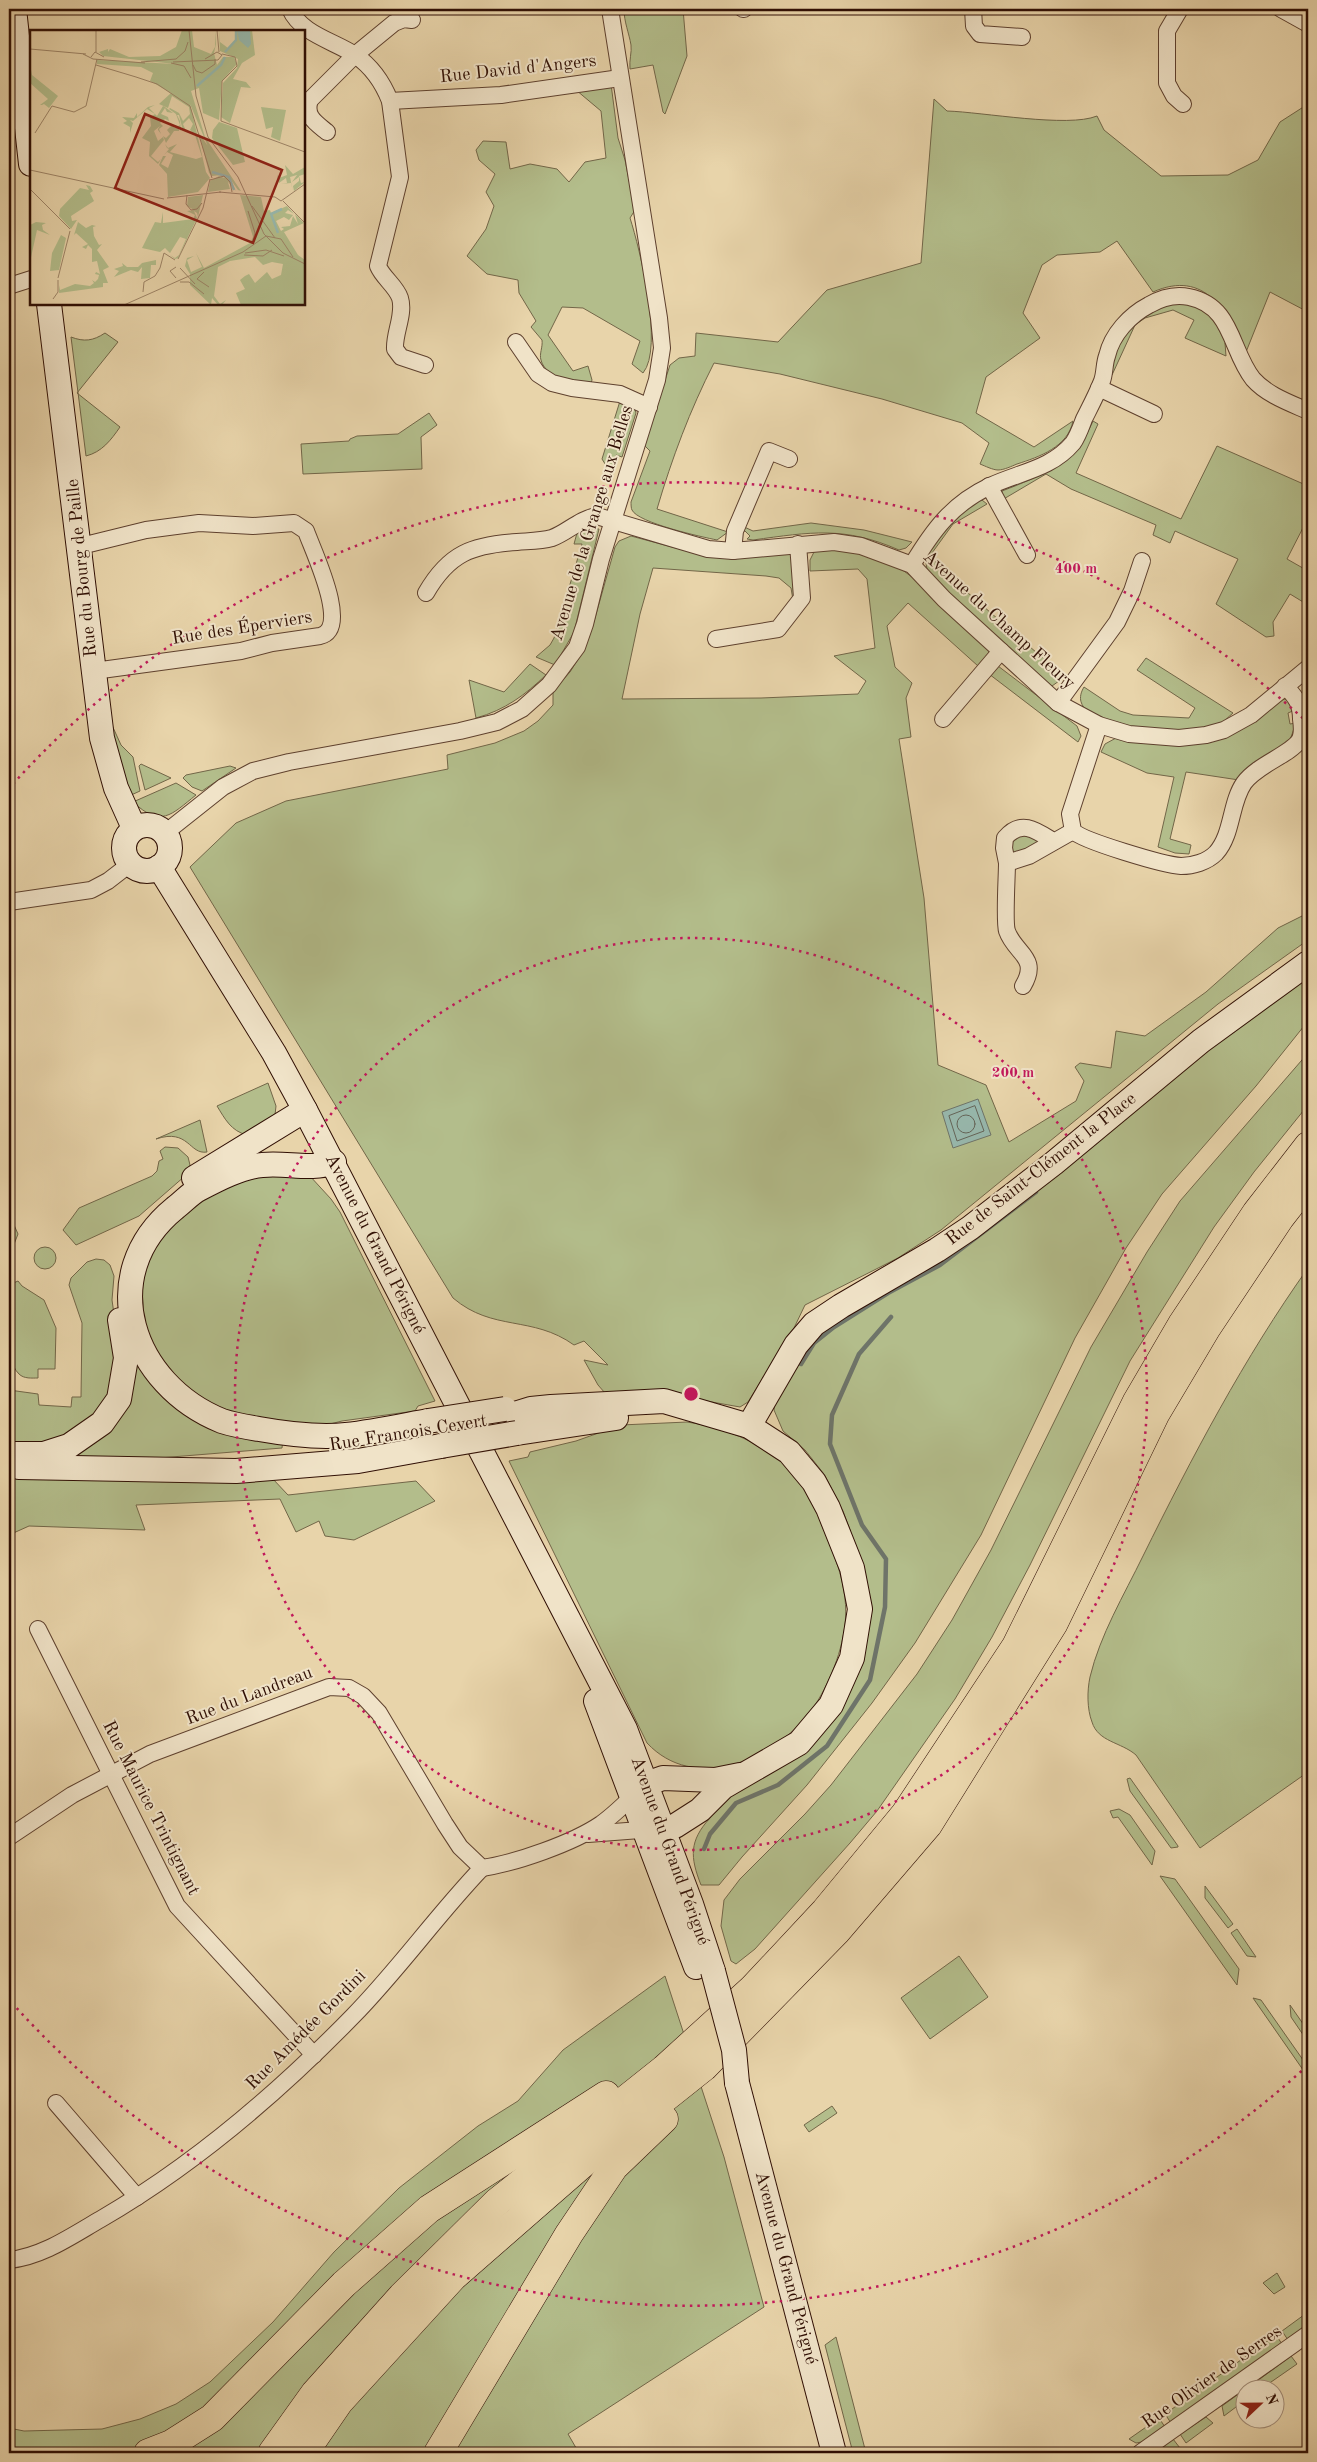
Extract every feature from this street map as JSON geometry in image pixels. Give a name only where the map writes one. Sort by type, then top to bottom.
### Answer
[{"type":"highway","points":[[272,2453],[328,2379],[402,2296],[491,2209],[697,2057],[753,1988],[825,1911],[904,1814],[1016,1646],[1137,1401],[1182,1324],[1256,1213],[1308,1146]]},
{"type":"highway","points":[[304,2453],[339,2402],[453,2277],[587,2160],[697,2057],[837,1931],[928,1825],[1054,1623],[1160,1404],[1206,1329],[1280,1218],[1308,1182]]},
{"type":"highway","points":[[148,2453],[171,2444],[212,2418],[344,2284],[429,2208],[627,2082],[663,2054],[697,2057]]},
{"type":"highway","points":[[438,2453],[569,2234],[614,2167],[692,2093],[697,2057]]},
{"type":"street","points":[[14,9],[17,111],[30,155]]},
{"type":"street","points":[[290,9],[295,18],[307,29],[355,55],[378,79],[390,101],[400,177],[378,266],[383,277],[396,292],[401,304],[396,349],[405,360],[425,365]]},
{"type":"street","name":"Avenue de la Grange aux Belles","points":[[165,833],[223,787],[253,771],[289,762],[476,728],[497,722],[522,709],[549,685],[577,647],[661,362],[661,333],[610,9]]},
{"type":"street","points":[[973,9],[974,26],[980,34],[1022,37]]},
{"type":"street","points":[[1180,9],[1167,31],[1167,83],[1174,96],[1183,104]]},
{"type":"street","points":[[1281,9],[1308,24]]},
{"type":"street","points":[[326,132],[310,117],[309,104],[355,55],[394,23],[404,19],[412,20]]},
{"type":"street","name":"Rue David d'Angers","points":[[390,101],[501,95],[620,78]]},
{"type":"street","points":[[9,286],[30,279]]},
{"type":"street","points":[[912,565],[932,532],[958,506],[989,486],[1032,471],[1060,455],[1074,442],[1099,388],[1107,353],[1126,323],[1155,302],[1172,297],[1187,297],[1207,303],[1222,316],[1245,366],[1260,385],[1273,395],[1308,411]]},
{"type":"street","name":"Rue du Bourg de Paille","points":[[49,305],[102,738],[110,771],[134,828]]},
{"type":"street","points":[[516,342],[538,374],[552,384],[620,394],[649,407]]},
{"type":"street","points":[[1099,388],[1154,414]]},
{"type":"street","points":[[733,551],[735,531],[769,451],[789,459]]},
{"type":"street","points":[[989,486],[1027,555]]},
{"type":"street","name":"Avenue du Champ Fleury","points":[[426,593],[444,567],[471,549],[491,544],[551,538],[587,518],[597,516],[692,546],[733,551],[834,542],[861,546],[912,565],[944,598],[1058,703],[1099,725],[1146,736],[1179,738],[1206,735],[1242,721],[1308,668]]},
{"type":"street","name":"Rue des Éperviers","points":[[80,546],[146,530],[199,523],[253,526],[294,523],[306,531],[331,600],[333,613],[332,628],[325,635],[272,643],[241,651],[94,671]]},
{"type":"street","points":[[716,639],[778,629],[802,598],[798,544]]},
{"type":"street","points":[[1058,703],[1118,622],[1132,591],[1142,561]]},
{"type":"street","points":[[944,720],[1001,651]]},
{"type":"street","points":[[1099,725],[1070,814],[1073,831],[1086,839],[1172,865],[1199,863],[1219,849],[1237,796],[1245,781],[1258,769],[1304,742],[1301,706],[1285,686]]},
{"type":"street","points":[[141,825],[152,825],[165,833],[170,842],[170,852],[166,861],[159,868],[142,871],[130,864],[126,857],[124,845],[128,833],[141,825]]},
{"type":"street","points":[[1022,986],[1028,978],[1030,968],[1027,959],[1007,930],[1005,838],[1014,830],[1031,828],[1053,841]]},
{"type":"street","points":[[1007,863],[1029,856],[1073,831]]},
{"type":"street","points":[[9,902],[91,890],[108,881],[130,864]]},
{"type":"street","name":"Avenue du Grand Périgné","points":[[159,868],[264,1036],[334,1162],[625,1729],[639,1790],[706,1974],[724,2056],[739,2091],[834,2453]]},
{"type":"street","name":"Rue de Saint-Clément la Place","points":[[749,1426],[796,1346],[814,1324],[841,1306],[937,1250],[1005,1202],[1201,1040],[1308,963]]},
{"type":"street","points":[[9,1454],[44,1454],[69,1446],[102,1423],[119,1399],[126,1358],[118,1306],[120,1271],[127,1252],[144,1220],[159,1203],[187,1182],[305,1110]]},
{"type":"street","points":[[334,1162],[324,1166],[263,1165],[243,1169],[198,1190],[167,1214],[152,1230],[140,1249],[132,1274],[129,1302],[134,1328],[144,1354],[166,1384],[182,1399],[224,1422],[284,1433],[318,1436],[433,1432],[510,1419],[590,1420],[658,1414],[720,1416]]},
{"type":"street","points":[[510,1419],[531,1409],[664,1401],[749,1426],[789,1452],[814,1482],[828,1508],[852,1568],[860,1609],[852,1658],[831,1706],[799,1742],[723,1787],[700,1810],[675,1826],[579,1836]]},
{"type":"street","name":"Rue Francois Cevert","points":[[9,1467],[93,1469],[280,1452],[433,1432]]},
{"type":"street","name":"Rue Maurice Trintignant","points":[[38,1629],[176,1906],[314,2055]]},
{"type":"street","name":"Rue du Landreau","points":[[9,1837],[72,1795],[150,1754],[329,1687],[349,1688],[363,1696],[379,1714],[455,1839],[482,1868]]},
{"type":"street","points":[[482,1868],[504,1865],[579,1836],[600,1824],[639,1790],[663,1778],[715,1780],[749,1773]]},
{"type":"street","name":"Rue Amédée Gordini","points":[[9,2260],[19,2259],[56,2245],[137,2197],[170,2175],[252,2112],[314,2055],[358,2010],[482,1868]]},
{"type":"street","points":[[56,2103],[137,2197]]},
{"type":"street","name":"Rue Olivier de Serres","points":[[1140,2453],[1308,2334]]},
{"type":"green space","points":[[624,9],[683,9],[687,56],[665,114],[653,65],[630,69],[631,45]]},
{"type":"green space","points":[[611,84],[618,138],[625,160],[635,210],[630,218],[644,274],[651,321],[651,343],[649,360],[643,373],[632,364],[640,341],[583,308],[562,307],[548,335],[573,371],[588,366],[592,380],[591,383],[584,384],[569,382],[554,376],[544,366],[541,358],[542,340],[531,327],[536,321],[519,293],[518,280],[487,274],[467,256],[486,229],[494,206],[486,192],[495,174],[479,160],[476,150],[483,141],[506,142],[510,169],[530,164],[557,169],[569,182],[585,162],[606,158],[601,111],[576,90]]},
{"type":"green space","points":[[934,99],[947,111],[1046,120],[1084,119],[1097,116],[1104,130],[1161,176],[1228,175],[1258,160],[1280,122],[1308,104],[1308,312],[1270,292],[1246,352],[1231,322],[1212,298],[1200,290],[1187,286],[1171,286],[1153,292],[1117,241],[1100,252],[1057,255],[1042,265],[1023,313],[1040,338],[986,377],[976,413],[1034,447],[1073,421],[1065,438],[1051,450],[1005,469],[994,469],[980,464],[989,443],[962,423],[882,399],[780,374],[714,363],[682,434],[657,509],[728,532],[717,540],[671,529],[637,515],[632,509],[631,502],[650,451],[644,445],[670,365],[679,358],[695,356],[696,333],[778,342],[827,290],[921,263]]},
{"type":"green space","points":[[1191,302],[1212,314],[1228,341],[1225,343],[1226,356],[1185,338],[1194,320],[1173,310],[1145,318],[1135,325],[1112,375],[1110,374],[1111,359],[1128,328],[1165,304]]},
{"type":"green space","points":[[105,333],[118,342],[78,392],[71,337],[88,340]]},
{"type":"green space","points":[[78,394],[120,427],[110,441],[97,452],[86,456]]},
{"type":"green space","points":[[620,401],[635,409],[636,413],[622,457],[616,455],[613,467],[607,467],[602,459]]},
{"type":"green space","points":[[429,413],[437,425],[421,437],[422,469],[303,474],[301,444],[349,441],[357,436],[398,434]]},
{"type":"green space","points":[[1093,421],[1098,424],[1076,473],[1181,519],[1217,446],[1308,486],[1308,518],[1287,559],[1308,571],[1308,605],[1290,594],[1273,622],[1274,636],[1266,637],[1216,604],[1238,559],[1175,531],[1170,543],[1153,535],[1156,525],[1071,489],[1046,474],[1002,500],[1002,491],[1030,480],[1067,458],[1077,448]]},
{"type":"green space","points":[[982,500],[987,504],[953,524],[932,553],[937,566],[1037,653],[1064,673],[1059,681],[1052,686],[1047,685],[937,583],[927,569],[925,558],[949,522],[977,501]]},
{"type":"green space","points":[[811,523],[864,530],[912,542],[906,548],[899,550],[879,542],[844,534],[810,533],[753,540],[747,539],[750,536],[745,531],[740,533],[740,525],[753,531]]},
{"type":"green space","points":[[583,528],[599,529],[574,632],[555,665],[536,657],[550,645],[554,638],[582,544],[574,544],[577,533]]},
{"type":"green space","points":[[631,536],[698,554],[789,553],[792,556],[795,595],[793,600],[791,588],[779,578],[653,568],[640,614],[622,699],[761,698],[858,694],[866,681],[834,656],[875,648],[867,579],[858,569],[810,571],[810,560],[816,548],[860,553],[888,561],[935,597],[990,652],[978,666],[908,603],[887,626],[895,667],[912,683],[906,698],[911,737],[899,739],[924,898],[938,1065],[986,1085],[1009,1142],[1076,1101],[1084,1081],[1075,1067],[1080,1063],[1111,1068],[1116,1031],[1145,1036],[1206,992],[1278,928],[1306,914],[1308,909],[1308,940],[1218,1004],[941,1230],[898,1258],[805,1305],[794,1328],[748,1402],[740,1407],[678,1396],[605,1393],[598,1385],[584,1360],[608,1365],[584,1341],[574,1345],[543,1330],[483,1315],[468,1309],[453,1298],[190,867],[236,823],[286,801],[448,769],[447,755],[495,743],[524,731],[538,721],[553,705],[553,691],[570,672],[582,653],[593,625],[615,547],[619,541]]},
{"type":"green space","points":[[1146,658],[1233,713],[1218,726],[1204,730],[1158,731],[1132,728],[1108,722],[1090,713],[1081,702],[1084,687],[1120,711],[1133,715],[1189,718],[1195,708],[1137,670]]},
{"type":"green space","points":[[530,664],[546,675],[514,701],[496,711],[476,718],[469,680],[504,692]]},
{"type":"green space","points":[[998,666],[1077,726],[1081,736],[1078,742],[989,674]]},
{"type":"green space","points":[[1284,699],[1288,700],[1295,710],[1288,713],[1290,724],[1296,723],[1290,740],[1239,780],[1186,772],[1170,839],[1191,845],[1189,854],[1175,853],[1158,847],[1174,777],[1147,773],[1101,752],[1105,744],[1116,738],[1180,744]]},
{"type":"green space","points":[[111,723],[121,745],[133,757],[140,791],[129,796],[113,750]]},
{"type":"green space","points":[[141,764],[171,778],[145,790],[139,766]]},
{"type":"green space","points":[[230,766],[236,768],[202,791],[192,787],[183,778],[186,775]]},
{"type":"green space","points":[[176,783],[196,795],[166,816],[151,815],[133,802]]},
{"type":"green space","points":[[1020,832],[1039,841],[1022,854],[1012,852],[1008,839]]},
{"type":"green space","points":[[1308,970],[1308,1021],[1256,1086],[1162,1194],[1126,1248],[1075,1338],[981,1535],[915,1643],[872,1703],[807,1785],[719,1885],[701,1885],[693,1858],[698,1834],[710,1818],[708,1812],[746,1785],[757,1781],[791,1761],[860,1658],[850,1530],[843,1511],[824,1474],[805,1450],[783,1431],[774,1410],[776,1394],[817,1335]]},
{"type":"green space","points":[[1308,1053],[1308,1105],[1254,1172],[1214,1227],[1130,1361],[1030,1565],[992,1637],[955,1699],[877,1811],[850,1843],[755,1949],[736,1964],[731,1961],[721,1926],[724,1900],[740,1879],[831,1785],[917,1674],[952,1620],[991,1550],[1091,1347],[1147,1252],[1180,1201]]},
{"type":"green space","points":[[268,1083],[276,1106],[275,1115],[247,1135],[237,1131],[229,1124],[217,1106]]},
{"type":"green space","points":[[200,1120],[207,1152],[196,1150],[187,1142],[175,1137],[156,1139]]},
{"type":"green space","points":[[165,1147],[178,1148],[188,1157],[190,1165],[185,1176],[139,1216],[76,1245],[63,1230],[79,1208],[152,1176],[157,1171],[159,1161],[163,1159],[160,1151]]},
{"type":"green space","points":[[260,1171],[309,1175],[331,1199],[340,1212],[435,1401],[418,1406],[415,1411],[342,1421],[306,1430],[210,1410],[150,1355],[137,1279],[176,1213]]},
{"type":"green space","points":[[9,1217],[18,1234],[9,1257]]},
{"type":"green space","points":[[45,1247],[53,1250],[56,1258],[53,1266],[45,1269],[37,1266],[34,1258],[37,1250]]},
{"type":"green space","points":[[96,1259],[104,1260],[110,1265],[114,1276],[112,1300],[120,1356],[103,1410],[53,1444],[9,1447],[9,1390],[38,1394],[39,1405],[71,1407],[72,1397],[81,1397],[82,1323],[69,1285],[71,1278],[87,1262]]},
{"type":"green space","points":[[1308,1268],[1308,1772],[1200,1848],[1136,1755],[1105,1738],[1095,1729],[1088,1706],[1090,1677],[1094,1661],[1113,1615],[1200,1445],[1262,1337]]},
{"type":"green space","points":[[18,1281],[22,1286],[44,1300],[56,1328],[55,1369],[38,1369],[38,1378],[21,1376],[10,1356],[8,1345],[9,1285]]},
{"type":"green space","points":[[132,1358],[146,1370],[283,1439],[282,1448],[159,1458],[69,1459],[71,1452]]},
{"type":"green space","points":[[687,1422],[722,1430],[756,1445],[772,1454],[799,1480],[815,1505],[836,1560],[843,1585],[846,1611],[843,1637],[837,1661],[827,1684],[808,1715],[773,1746],[753,1757],[731,1765],[709,1768],[687,1766],[666,1758],[647,1743],[509,1461],[528,1457],[530,1452],[576,1441],[621,1425]]},
{"type":"green space","points":[[9,1476],[185,1482],[272,1478],[288,1495],[416,1481],[435,1501],[354,1540],[325,1536],[319,1521],[296,1532],[280,1499],[136,1505],[145,1530],[29,1526],[9,1535]]},
{"type":"green space","points":[[1130,1778],[1178,1847],[1171,1848],[1130,1791],[1127,1779]]},
{"type":"green space","points":[[1119,1809],[1130,1815],[1155,1851],[1152,1865],[1118,1817],[1113,1818],[1110,1811]]},
{"type":"green space","points":[[1160,1876],[1175,1879],[1239,1969],[1237,1985]]},
{"type":"green space","points":[[1205,1886],[1233,1924],[1228,1928],[1205,1898]]},
{"type":"green space","points":[[1237,1929],[1256,1957],[1247,1956],[1231,1933]]},
{"type":"green space","points":[[959,1956],[988,1997],[930,2039],[901,1998]]},
{"type":"green space","points":[[665,1976],[724,2157],[764,2307],[568,2434],[579,2453],[9,2453],[9,2428],[24,2431],[102,2429],[140,2419],[176,2404],[210,2382],[273,2322],[334,2252],[399,2188],[478,2126],[518,2101],[563,2050]]},
{"type":"green space","points":[[1253,1998],[1261,2000],[1308,2067],[1308,2077]]},
{"type":"green space","points":[[1290,2005],[1308,2031],[1308,2042],[1291,2017]]},
{"type":"green space","points":[[832,2106],[837,2113],[809,2132],[804,2125]]},
{"type":"green space","points":[[1277,2273],[1285,2287],[1274,2294],[1263,2283]]},
{"type":"green space","points":[[1308,2312],[1308,2324],[1288,2340],[1282,2331]]},
{"type":"green space","points":[[1276,2335],[1282,2344],[1171,2423],[1165,2414]]},
{"type":"green space","points":[[836,2337],[866,2453],[853,2453],[825,2345]]},
{"type":"green space","points":[[1291,2356],[1297,2364],[1274,2380],[1259,2380]]},
{"type":"green space","points":[[1234,2397],[1234,2408],[1224,2416],[1222,2406]]},
{"type":"green space","points":[[1206,2417],[1213,2423],[1186,2443],[1180,2434]]},
{"type":"green space","points":[[1159,2418],[1165,2427],[1142,2442],[1136,2443],[1129,2439]]},
{"type":"green space","points":[[1173,2439],[1180,2448],[1172,2453],[1155,2453]]},
{"type":"water","points":[[978,1099],[991,1135],[953,1148],[942,1112]]},
{"type":"waterway","points":[[801,1364],[814,1343],[834,1327],[888,1293],[940,1265],[1036,1192]]},
{"type":"waterway","points":[[704,1849],[710,1834],[736,1803],[778,1785],[827,1746],[870,1680],[885,1607],[886,1559],[862,1525],[830,1444],[832,1415],[859,1354],[891,1317]]}]
